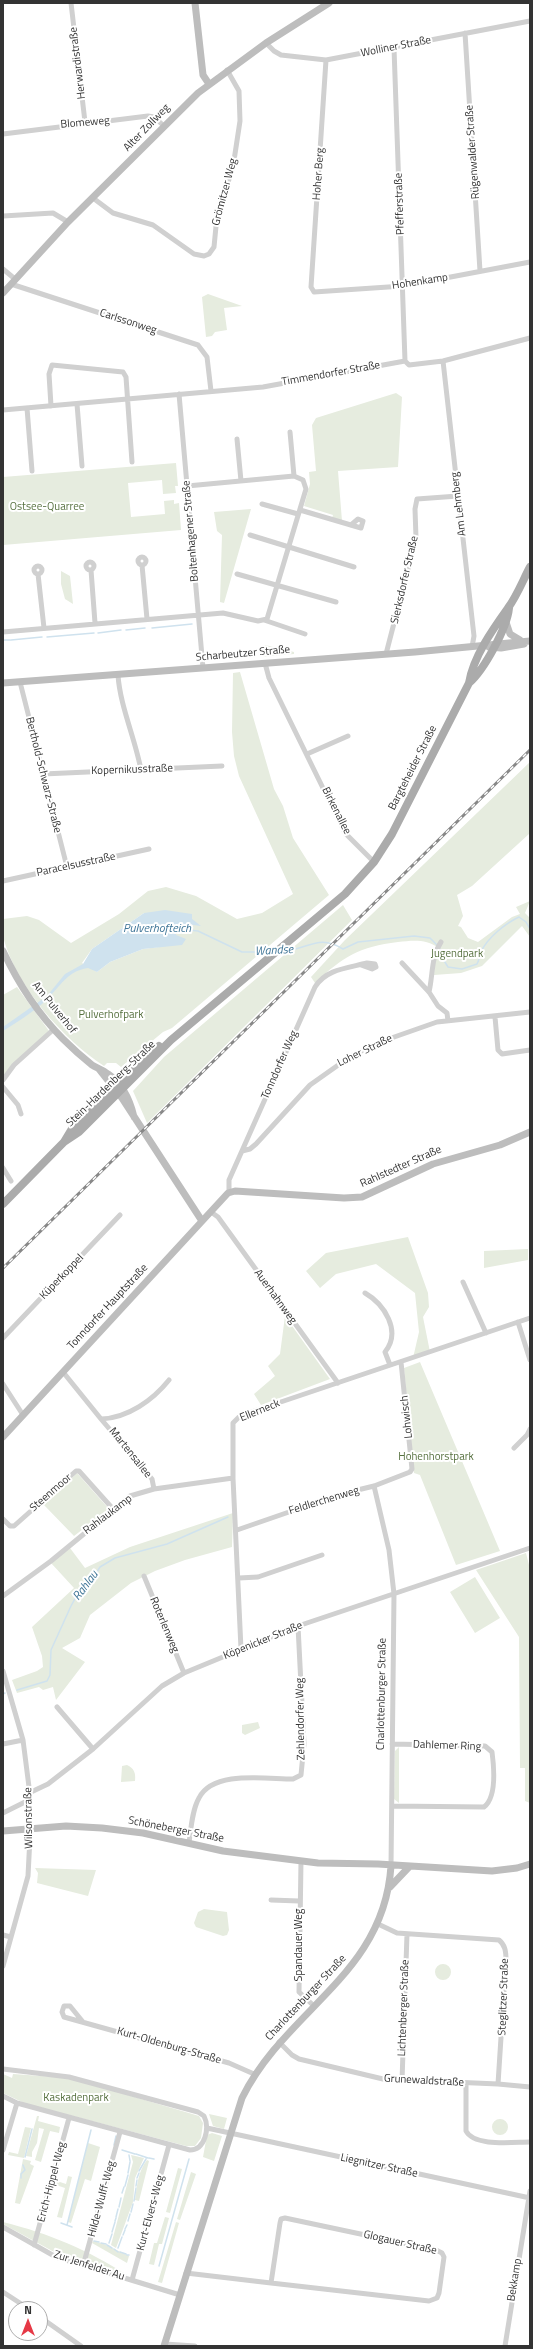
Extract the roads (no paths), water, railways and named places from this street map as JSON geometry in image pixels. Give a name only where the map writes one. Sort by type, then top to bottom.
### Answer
[{"type":"main road","name":"Bargteheider Straße","points":[[491,645],[506,622],[509,608],[530,567]]},
{"type":"main road","name":"Bargteheider Straße","points":[[374,862],[392,834],[469,684],[478,676],[502,615],[509,608]]},
{"type":"main road","name":"Stein-Hardenberg-Straße","points":[[3,1204],[64,1142],[74,1127],[118,1088],[160,1046],[171,1040],[281,946],[345,894],[374,862]]},
{"type":"street","name":"Herwardistraße","points":[[71,3],[85,122]]},
{"type":"street","points":[[195,3],[203,75],[209,84]]},
{"type":"street","name":"Alter Zollweg","points":[[3,293],[68,222],[164,126],[209,84],[266,43],[329,3]]},
{"type":"street","name":"Wolliner Straße","points":[[266,43],[274,51],[281,55],[326,60],[530,21]]},
{"type":"street","name":"Rügenwalder Straße","points":[[465,33],[480,271]]},
{"type":"street","name":"Pfefferstraße","points":[[394,48],[405,361]]},
{"type":"street","name":"Hoher Berg","points":[[311,286],[326,60]]},
{"type":"street","name":"Grömitzer Weg","points":[[93,198],[113,213],[153,226],[194,254],[204,256],[212,252],[217,216],[234,162],[240,121],[239,90],[227,70]]},
{"type":"street","name":"Blomeweg","points":[[3,134],[85,122],[91,124],[148,116],[154,117],[164,126]]},
{"type":"street","points":[[3,216],[53,213],[68,222]]},
{"type":"street","name":"Hohenkamp","points":[[311,286],[314,292],[402,286],[530,262]]},
{"type":"street","points":[[3,269],[13,282]]},
{"type":"street","name":"Carlssonweg","points":[[13,282],[198,345],[204,350],[208,357],[211,391]]},
{"type":"street","name":"Timmendorfer Straße","points":[[3,410],[263,387],[405,361],[409,364],[443,362],[530,338]]},
{"type":"street","name":"Am Lehmberg","points":[[443,362],[474,636],[472,647]]},
{"type":"street","points":[[51,406],[49,370],[54,365],[124,372],[128,399],[132,462]]},
{"type":"street","name":"Boltenhagener Straße","points":[[179,394],[203,668]]},
{"type":"street","points":[[77,404],[82,466]]},
{"type":"street","points":[[27,408],[32,471]]},
{"type":"street","points":[[290,432],[294,476]]},
{"type":"street","points":[[237,439],[240,481]]},
{"type":"street","points":[[187,486],[294,476],[300,477],[306,484],[270,614],[264,620]]},
{"type":"street","name":"Sierksdorfer Straße","points":[[386,654],[416,538],[415,509],[417,499],[458,496]]},
{"type":"street","points":[[262,504],[351,525]]},
{"type":"street","points":[[250,536],[354,567]]},
{"type":"street","points":[[142,565],[147,619]]},
{"type":"street","points":[[91,570],[96,624]]},
{"type":"street","points":[[38,574],[44,628]]},
{"type":"street","points":[[237,574],[336,602]]},
{"type":"street","points":[[3,632],[198,614],[226,613],[264,620],[305,634]]},
{"type":"street","points":[[506,622],[510,634],[520,640]]},
{"type":"street","name":"Scharbeutzer Straße","points":[[3,683],[472,647],[520,640],[530,641]]},
{"type":"street","name":"Scharbeutzer Straße","points":[[491,645],[505,648],[530,641]]},
{"type":"street","name":"Birkenallee","points":[[265,663],[269,678],[345,833],[374,862]]},
{"type":"street","points":[[118,675],[121,699],[133,731],[141,770]]},
{"type":"street","name":"Berthold-Schwarz-Straße","points":[[20,682],[67,867]]},
{"type":"street","points":[[307,754],[348,736]]},
{"type":"street","name":"Kopernikusstraße","points":[[43,774],[222,766]]},
{"type":"street","name":"Paracelsusstraße","points":[[3,881],[149,849]]},
{"type":"street","points":[[429,992],[435,950],[441,942]]},
{"type":"street","name":"Am Pulverhof","points":[[3,951],[6,965],[54,1029],[71,1047],[99,1069],[131,1103],[134,1117],[202,1221]]},
{"type":"street","points":[[402,963],[429,992],[438,1006],[447,1013],[448,1021]]},
{"type":"street","name":"Tonndorfer Weg","points":[[230,1192],[229,1180],[315,987],[326,975],[362,965]]},
{"type":"street","name":"Loher Straße","points":[[242,1151],[250,1149],[256,1144],[291,1104],[332,1068],[380,1042],[414,1029],[448,1021],[530,1012]]},
{"type":"street","points":[[495,1017],[498,1050],[502,1054],[530,1050]]},
{"type":"street","points":[[3,1080],[14,1065],[54,1029]]},
{"type":"street","points":[[3,1087],[18,1105],[21,1114]]},
{"type":"street","name":"Rahlstedter Straße","points":[[230,1192],[344,1198],[362,1197],[433,1164],[500,1145],[530,1132]]},
{"type":"street","points":[[3,1168],[11,1181]]},
{"type":"street","name":"Tonndorfer Hauptstraße","points":[[3,1437],[230,1192]]},
{"type":"street","name":"Auerhahnweg","points":[[211,1212],[218,1217],[338,1383]]},
{"type":"street","name":"Küperkoppel","points":[[3,1338],[120,1215]]},
{"type":"street","points":[[463,1282],[486,1333]]},
{"type":"street","points":[[365,1292],[372,1297],[388,1315],[391,1324],[389,1347],[386,1352],[390,1365]]},
{"type":"street","name":"Ellerneck","points":[[241,1649],[237,1530],[233,1478],[233,1423],[239,1417],[530,1318]]},
{"type":"street","points":[[518,1322],[530,1360]]},
{"type":"street","name":"Lohwisch","points":[[401,1362],[412,1468],[410,1472]]},
{"type":"street","name":"Martensallee","points":[[63,1372],[152,1479],[154,1489]]},
{"type":"street","name":"Martensallee","points":[[101,1419],[112,1419],[136,1408],[158,1394],[169,1380]]},
{"type":"street","points":[[3,1384],[23,1415]]},
{"type":"street","points":[[514,1448],[528,1434],[530,1429]]},
{"type":"street","name":"Steenmoor","points":[[3,1519],[10,1526],[14,1526],[76,1471],[79,1471],[113,1509]]},
{"type":"street","name":"Feldlerchenweg","points":[[237,1530],[341,1494],[374,1486],[410,1472]]},
{"type":"street","name":"Rahlaukamp","points":[[3,1596],[51,1561],[130,1496],[154,1489],[233,1478]]},
{"type":"street","name":"Charlottenburger Straße","points":[[164,2345],[229,2134],[242,2098],[254,2074],[279,2042],[352,1967],[362,1953],[378,1924],[390,1887],[392,1866],[394,1594],[389,1550],[374,1486]]},
{"type":"street","name":"Köpenicker Straße","points":[[29,1793],[48,1784],[93,1749],[162,1686],[184,1673],[298,1626],[530,1548]]},
{"type":"street","points":[[239,1578],[258,1577],[322,1555]]},
{"type":"street","name":"Roterlenweg","points":[[144,1576],[184,1673]]},
{"type":"street","name":"Zehlendorfer Weg","points":[[189,1843],[198,1798],[210,1785],[225,1780],[293,1779],[301,1775],[304,1744],[298,1626]]},
{"type":"street","name":"Wilsonstraße","points":[[3,1671],[23,1740],[29,1793],[30,1828],[28,1876],[3,1966]]},
{"type":"street","points":[[57,1707],[93,1749]]},
{"type":"street","points":[[3,1744],[23,1740]]},
{"type":"street","name":"Dahlemer Ring","points":[[392,1744],[485,1746],[492,1752],[492,1795],[489,1803],[484,1807],[392,1806]]},
{"type":"street","points":[[3,1813],[29,1800]]},
{"type":"street","name":"Schöneberger Straße","points":[[3,1832],[30,1828],[66,1826],[97,1827],[144,1833],[223,1851],[318,1863],[326,1866],[392,1866],[484,1870],[530,1864]]},
{"type":"street","name":"Spandauer Weg","points":[[301,1861],[299,1992],[314,2006]]},
{"type":"street","points":[[390,1887],[409,1867]]},
{"type":"street","name":"Spandauer Weg","points":[[271,1900],[300,1901]]},
{"type":"street","name":"Steglitzer Straße","points":[[378,1924],[397,1933],[499,1940],[501,1942],[506,1950],[498,2084]]},
{"type":"street","name":"Lichtenberger Straße","points":[[402,2081],[407,1934]]},
{"type":"street","points":[[3,1935],[11,1937]]},
{"type":"street","name":"Kurt-Oldenburg-Straße","points":[[83,2022],[229,2062],[254,2074]]},
{"type":"street","name":"Grunewaldstraße","points":[[279,2042],[292,2055],[299,2058],[383,2079],[498,2084],[530,2087]]},
{"type":"street","points":[[3,2070],[69,2076],[190,2110],[204,2116],[207,2128],[202,2145],[196,2149],[190,2150],[17,2103],[3,2096]]},
{"type":"street","points":[[466,2083],[466,2131],[468,2137],[477,2141],[530,2142]]},
{"type":"street","points":[[3,2150],[17,2103]]},
{"type":"street","name":"Erich-Hippel-Weg","points":[[34,2245],[69,2118]]},
{"type":"street","points":[[207,2128],[229,2134]]},
{"type":"street","name":"Hilde-Wulff-Weg","points":[[83,2266],[120,2132]]},
{"type":"street","name":"Liegnitzer Straße","points":[[229,2134],[529,2198]]},
{"type":"street","name":"Kurt-Elvers-Weg","points":[[132,2280],[169,2145]]},
{"type":"street","name":"Bekkamp","points":[[505,2346],[530,2191]]},
{"type":"street","name":"Glogauer Straße","points":[[186,2273],[271,2283],[429,2301],[437,2298],[439,2293],[444,2257],[436,2250],[285,2218],[281,2219],[280,2223],[271,2283]]},
{"type":"street","name":"Zur Jenfelder Au","points":[[3,2227],[56,2256],[83,2266],[180,2294]]},
{"type":"street","points":[[3,2292],[16,2301]]},
{"type":"street","points":[[48,2323],[81,2346]]},
{"type":"street","points":[[164,2345],[195,2346]]},
{"type":"water","name":"Pulverhofteich","points":[[165,910],[192,914],[192,919],[201,926],[186,924],[176,931],[176,935],[186,939],[182,945],[143,949],[110,962],[97,972],[88,968],[73,973],[62,982],[42,1004],[3,1031],[3,1027],[47,996],[65,974],[83,964],[92,949],[144,913]]},
{"type":"waterway","points":[[152,628],[192,624]]},
{"type":"waterway","points":[[126,630],[145,628]]},
{"type":"waterway","points":[[98,633],[121,630]]},
{"type":"waterway","points":[[47,637],[94,633]]},
{"type":"waterway","points":[[11,640],[42,637]]},
{"type":"waterway","points":[[3,640],[10,640]]},
{"type":"waterway","name":"Wandse","points":[[440,949],[440,954],[448,967],[462,969],[477,964],[481,952],[488,941],[503,927],[519,917],[526,922],[530,929]]},
{"type":"waterway","name":"Wandse","points":[[178,929],[198,931],[242,952],[271,952]]},
{"type":"waterway","name":"Wandse","points":[[283,951],[320,942],[334,944],[343,949],[358,942],[414,936],[430,938],[438,946]]},
{"type":"waterway","name":"Rahlau","points":[[17,1690],[47,1681],[50,1675],[51,1650],[71,1606],[77,1595],[92,1580],[100,1567],[115,1558],[167,1544],[228,1517]]},
{"type":"waterway","points":[[25,2157],[32,2129]]},
{"type":"waterway","points":[[67,2225],[91,2130]]},
{"type":"waterway","points":[[114,2145],[116,2136]]},
{"type":"waterway","points":[[122,2150],[135,2154]]},
{"type":"waterway","points":[[136,2154],[148,2158]]},
{"type":"waterway","points":[[129,2155],[130,2161]]},
{"type":"waterway","points":[[149,2158],[154,2159]]},
{"type":"waterway","points":[[139,2171],[146,2159]]},
{"type":"waterway","points":[[159,2266],[189,2159]]},
{"type":"waterway","points":[[128,2173],[130,2162]]},
{"type":"waterway","points":[[21,2178],[21,2174],[25,2170],[23,2165]]},
{"type":"waterway","points":[[137,2178],[139,2173]]},
{"type":"waterway","points":[[125,2186],[128,2175]]},
{"type":"waterway","points":[[136,2186],[137,2180]]},
{"type":"waterway","points":[[122,2193],[124,2187]]},
{"type":"waterway","points":[[134,2201],[136,2188]]},
{"type":"waterway","points":[[119,2207],[121,2198]]},
{"type":"waterway","points":[[131,2212],[133,2204]]},
{"type":"waterway","points":[[116,2217],[118,2209]]},
{"type":"waterway","points":[[128,2221],[130,2214]]},
{"type":"waterway","points":[[112,2232],[115,2222]]},
{"type":"waterway","points":[[61,2223],[72,2227]]},
{"type":"waterway","points":[[125,2229],[127,2225]]},
{"type":"waterway","points":[[123,2235],[125,2230]]},
{"type":"waterway","points":[[109,2243],[112,2234]]},
{"type":"waterway","points":[[118,2248],[122,2237]]},
{"type":"waterway","points":[[94,2241],[99,2242]]},
{"type":"waterway","points":[[101,2243],[106,2244]]},
{"type":"waterway","points":[[107,2245],[112,2248]]},
{"type":"waterway","points":[[114,2249],[118,2252]]},
{"type":"waterway","points":[[120,2252],[126,2254]]},
{"type":"railway","points":[[3,1268],[530,750]]},
{"type":"park label","name":"Ostsee-Quarree","points":[[47,507]]},
{"type":"park label","name":"Jugendpark","points":[[457,954]]},
{"type":"park label","name":"Pulverhofpark","points":[[111,1015]]},
{"type":"park label","name":"Hohenhorstpark","points":[[436,1457]]},
{"type":"park label","name":"Kaskadenpark","points":[[76,2098]]}]
